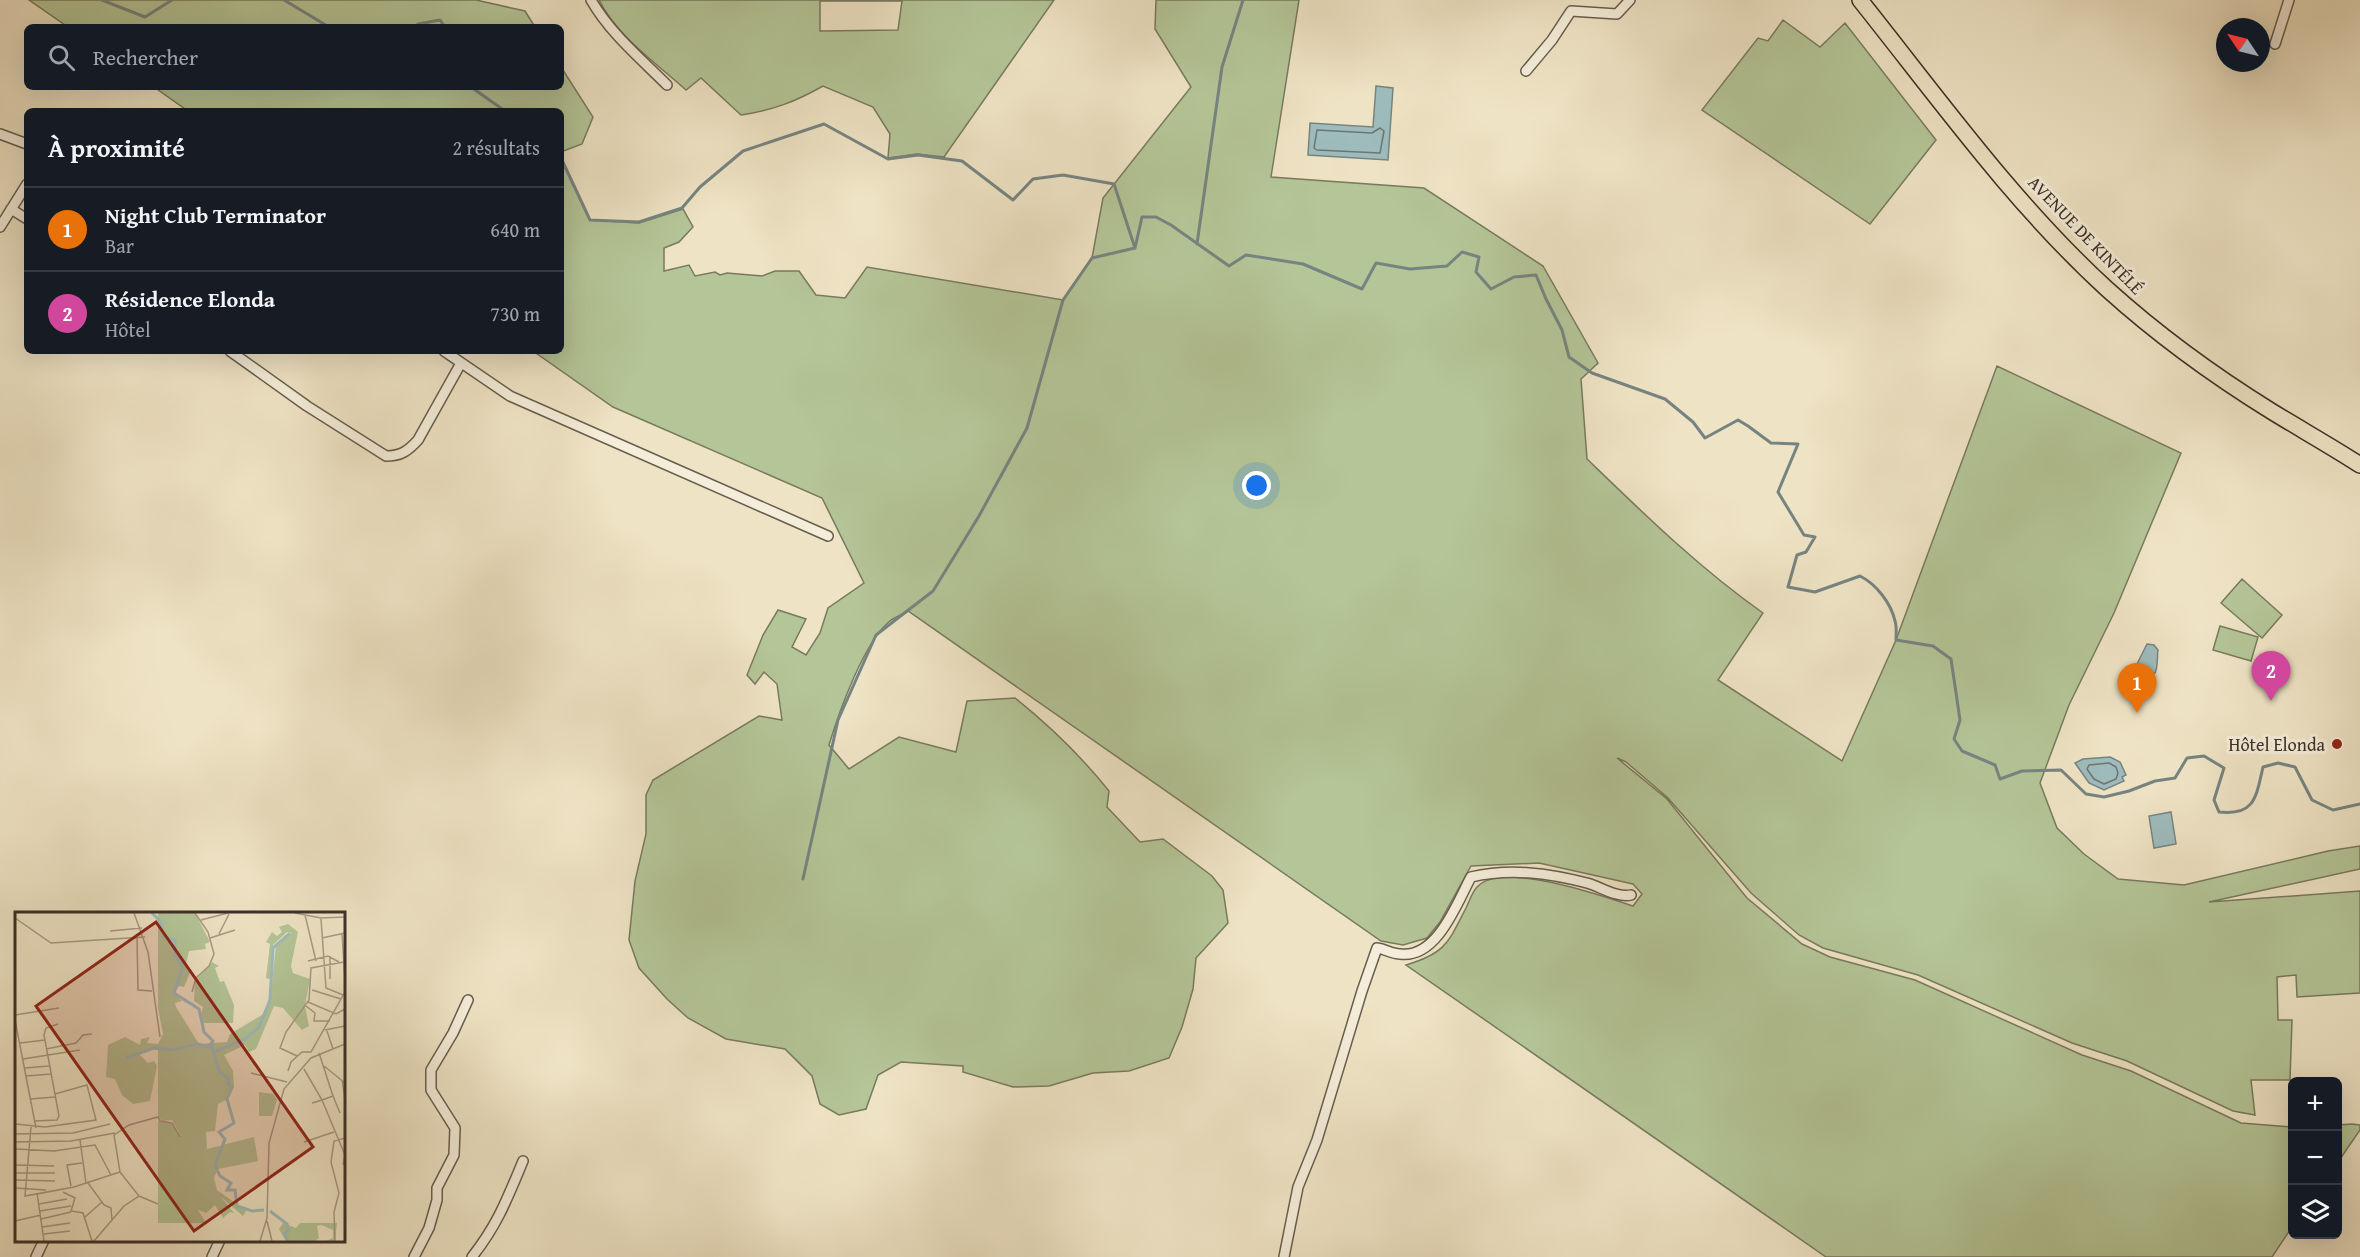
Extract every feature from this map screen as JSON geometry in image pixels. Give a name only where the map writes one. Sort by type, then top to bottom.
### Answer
[{"type":"main road","name":"AVENUE DE KINTÉLÉ","points":[[1860,0],[1988,160],[2039,219],[2108,290],[2190,358],[2360,465]]},
{"type":"street","points":[[591,0],[600,16],[619,38],[667,85]]},
{"type":"street","points":[[1526,71],[1552,40],[1571,11],[1617,14],[1630,0]]},
{"type":"street","points":[[2275,44],[2289,0]]},
{"type":"street","points":[[0,134],[24,143]]},
{"type":"street","points":[[0,227],[24,189]]},
{"type":"street","points":[[11,209],[24,217]]},
{"type":"street","points":[[234,354],[307,406],[386,456],[398,456],[409,450],[418,440],[461,363]]},
{"type":"street","points":[[448,354],[510,396],[828,536]]},
{"type":"street","points":[[1284,1257],[1298,1187],[1317,1140],[1377,948],[1400,954],[1418,953],[1431,944],[1440,933],[1471,877],[1492,872],[1531,872],[1587,883],[1624,896],[1631,894]]},
{"type":"street","points":[[414,1257],[429,1228],[437,1200],[437,1188],[454,1155],[455,1128],[431,1090],[431,1070],[453,1033],[468,1000]]},
{"type":"street","points":[[472,1257],[486,1239],[509,1198],[523,1161]]},
{"type":"street","points":[[36,1257],[43,1242]]},
{"type":"street","points":[[212,1257],[219,1242]]},
{"type":"green space","points":[[29,0],[476,0],[525,11],[533,24],[64,24]]},
{"type":"green space","points":[[599,0],[1054,0],[944,157],[917,154],[888,158],[890,134],[873,107],[823,86],[783,105],[741,115],[701,78],[686,90],[638,48],[607,13]],"holes":[[[820,1],[902,1],[898,30],[820,31]]]},
{"type":"green space","points":[[1156,0],[1299,0],[1271,177],[1424,188],[1543,266],[1598,363],[1581,379],[1587,459],[1694,559],[1763,613],[1718,680],[1842,761],[1896,640],[1997,366],[2181,453],[2114,613],[2069,705],[2040,783],[2057,828],[2084,854],[2118,879],[2184,885],[2328,851],[2360,846],[2360,869],[2209,902],[2360,891],[2360,993],[2297,997],[2296,975],[2277,977],[2278,1020],[2292,1020],[2290,1077],[2288,1080],[2251,1080],[2255,1115],[2233,1111],[2127,1061],[2072,1043],[1918,975],[1823,948],[1799,935],[1751,893],[1668,798],[1626,762],[1617,758],[1667,799],[1747,898],[1802,944],[1830,957],[1915,980],[2082,1055],[2131,1071],[2241,1123],[2288,1127],[2288,1233],[2272,1257],[1826,1257],[1406,965],[1430,956],[1444,945],[1455,930],[1475,889],[1489,880],[1507,877],[1553,883],[1577,888],[1633,906],[1642,894],[1633,884],[1539,863],[1471,866],[1440,922],[1427,938],[1403,945],[1381,941],[908,611],[891,620],[871,644],[846,696],[829,745],[849,769],[899,737],[956,752],[967,701],[1015,698],[1065,742],[1098,778],[1109,791],[1107,807],[1140,842],[1163,839],[1212,876],[1223,890],[1228,923],[1196,958],[1193,989],[1182,1027],[1169,1058],[1129,1071],[1093,1073],[1049,1086],[1013,1087],[963,1072],[963,1066],[901,1062],[878,1075],[866,1109],[839,1115],[820,1104],[812,1076],[785,1049],[726,1039],[688,1018],[667,999],[639,968],[629,940],[635,881],[646,834],[646,795],[653,780],[759,716],[782,720],[777,684],[764,672],[755,684],[747,675],[763,635],[778,610],[806,619],[792,647],[806,655],[820,633],[828,608],[864,583],[822,498],[613,407],[537,354],[564,354],[564,164],[590,220],[639,223],[683,209],[693,227],[679,242],[664,248],[664,271],[689,265],[695,276],[715,272],[720,275],[727,273],[762,276],[775,271],[799,271],[816,295],[845,298],[867,267],[1063,300],[1092,258],[1103,198],[1191,87],[1155,29]]},
{"type":"green space","points":[[1783,20],[1820,47],[1845,23],[1936,140],[1870,224],[1702,110],[1758,38],[1768,41]]},
{"type":"green space","points":[[564,72],[593,117],[582,144],[564,151],[564,108],[184,108],[158,90],[564,90]]},
{"type":"green space","points":[[2242,579],[2282,615],[2262,638],[2221,603]]},
{"type":"green space","points":[[2220,626],[2258,637],[2251,661],[2213,650]]},
{"type":"green space","points":[[2342,1125],[2360,1125],[2360,1130],[2342,1156],[2342,1131]]},
{"type":"water","points":[[1376,86],[1393,88],[1388,160],[1308,155],[1310,123],[1373,127]]},
{"type":"water","points":[[2147,644],[2154,645],[2158,650],[2155,673],[2146,677],[2139,674],[2136,666]]},
{"type":"water","points":[[2110,757],[2120,762],[2126,775],[2122,777],[2124,781],[2104,790],[2089,783],[2075,763],[2083,759]]},
{"type":"water","points":[[2171,812],[2176,844],[2154,848],[2149,816]]},
{"type":"waterway","points":[[102,0],[145,17],[172,0]]},
{"type":"waterway","points":[[284,0],[324,24]]},
{"type":"waterway","points":[[1197,244],[1222,67],[1243,0]]},
{"type":"waterway","points":[[418,24],[440,20],[443,24]]},
{"type":"waterway","points":[[475,90],[501,108]]},
{"type":"waterway","points":[[564,164],[590,220],[639,222],[682,208],[700,187],[743,151],[824,124],[888,159],[918,155],[962,161],[1013,200],[1033,179],[1063,175],[1114,184],[1135,248],[1142,217],[1156,217],[1229,266],[1246,255],[1303,264],[1362,289],[1376,263],[1410,269],[1447,266],[1462,252],[1479,257],[1476,272],[1491,289],[1514,277],[1536,275],[1562,330],[1569,357],[1592,373],[1665,399],[1693,422],[1705,438],[1738,420],[1771,443],[1798,444],[1778,492],[1804,535],[1815,537],[1806,552],[1797,555],[1788,587],[1815,592],[1860,576],[1872,584],[1882,595],[1893,614],[1896,623],[1896,640],[1933,646],[1951,659],[1960,720],[1954,739],[1962,751],[1995,765],[2000,779],[2022,771],[2061,770],[2086,794],[2104,797],[2155,781],[2175,778],[2187,758],[2204,756],[2224,768],[2214,800],[2219,812],[2240,811],[2247,807],[2255,795],[2263,767],[2278,763],[2295,767],[2312,800],[2333,810],[2360,804]]},
{"type":"waterway","points":[[803,879],[838,720],[876,635],[933,591],[979,516],[1027,428],[1063,300],[1092,258],[1135,248]]},
{"type":"place","name":"Résidence Elonda","points":[[2271,701]]},
{"type":"place","name":"Night Club Terminator","points":[[2137,713]]},
{"type":"place","name":"Hôtel Elonda","points":[[2337,744]]}]
